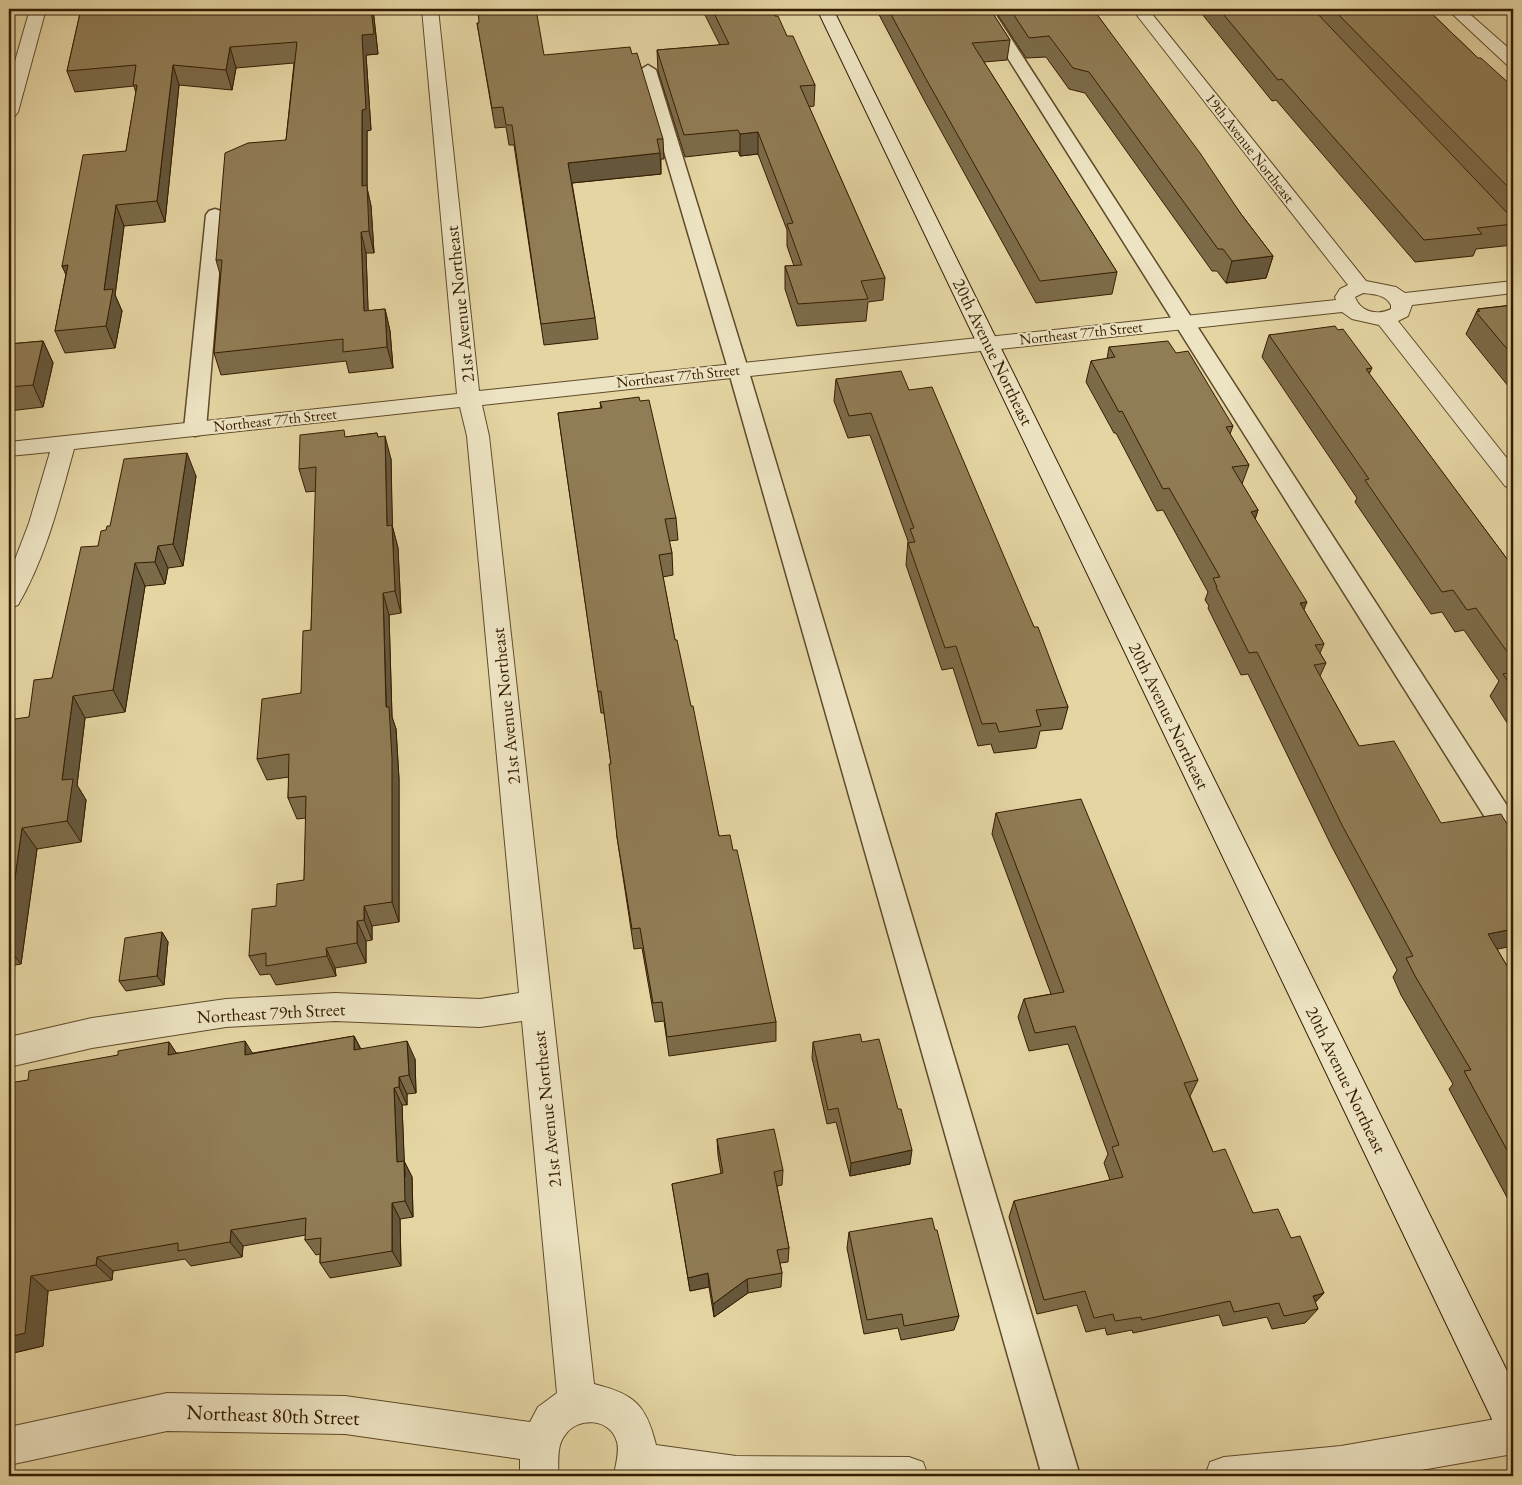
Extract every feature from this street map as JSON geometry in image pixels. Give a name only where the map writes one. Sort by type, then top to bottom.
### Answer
[{"type":"street","points":[[9,112],[38,9]]},
{"type":"street","name":"21st Avenue Northeast","points":[[430,9],[469,399],[478,436],[577,1403]]},
{"type":"street","name":"20th Avenue Northeast","points":[[825,9],[1513,1423]]},
{"type":"street","name":"19th Avenue Northeast","points":[[1140,9],[1360,287]]},
{"type":"street","points":[[1455,9],[1513,61]]},
{"type":"street","points":[[1360,287],[1379,288],[1389,292],[1399,300],[1402,307],[1400,312],[1385,319],[1363,316],[1347,305],[1345,298],[1347,293],[1360,287]]},
{"type":"street","points":[[1399,300],[1513,287]]},
{"type":"street","name":"Northeast 77th Street","points":[[9,450],[738,369],[1347,305]]},
{"type":"street","points":[[1385,319],[1513,481]]},
{"type":"street","points":[[9,599],[33,550],[45,516],[64,443]]},
{"type":"street","name":"Northeast 79th Street","points":[[9,1052],[92,1033],[226,1013],[335,1007],[480,1013],[536,1005]]},
{"type":"street","points":[[539,1460],[546,1426],[558,1412],[577,1403],[590,1401],[606,1403],[620,1410],[631,1424],[637,1439],[635,1469],[736,1475],[909,1476]]},
{"type":"street","name":"Northeast 80th Street","points":[[9,1446],[167,1412],[345,1415],[539,1460]]},
{"type":"street","points":[[1224,1476],[1341,1465],[1513,1435]]},
{"type":"lane","points":[[984,9],[1513,838]]},
{"type":"lane","points":[[648,70],[738,369],[1061,1476]]},
{"type":"lane","points":[[195,429],[216,215]]},
{"type":"building","points":[[81,9],[371,9],[374,34],[362,35],[366,109],[362,110],[362,186],[367,185],[369,231],[361,232],[364,311],[385,309],[387,347],[343,352],[343,339],[214,353],[222,260],[216,260],[225,153],[248,143],[286,140],[297,42],[230,47],[226,70],[173,65],[157,201],[116,205],[104,290],[113,289],[106,326],[55,331],[68,265],[62,266],[83,155],[126,151],[137,85],[133,85],[136,65],[67,71]]},
{"type":"building","points":[[478,9],[536,9],[544,55],[630,47],[632,54],[637,53],[663,139],[657,139],[660,153],[568,163],[595,318],[541,324],[512,125],[506,125],[503,107],[492,108],[477,23],[479,23]]},
{"type":"building","points":[[712,9],[772,9],[775,16],[778,16],[787,36],[793,36],[815,85],[800,86],[885,278],[861,281],[868,299],[798,304],[785,266],[802,265],[787,224],[793,223],[758,132],[740,134],[738,130],[684,135],[657,50],[729,44]]},
{"type":"building","points":[[888,9],[990,9],[1010,40],[972,43],[1117,272],[1040,281]]},
{"type":"building","points":[[1010,9],[1093,9],[1200,153],[1241,214],[1273,256],[1232,261],[1223,249],[1218,249],[1089,72],[1073,68],[1049,36],[1029,38]]},
{"type":"building","points":[[1219,9],[1313,9],[1513,219],[1513,224],[1477,228],[1482,234],[1424,240],[1282,79],[1278,80]]},
{"type":"building","points":[[1333,9],[1427,9],[1478,58],[1481,58],[1513,87],[1513,192]]},
{"type":"building","points":[[1513,305],[1513,356],[1476,312],[1480,311],[1478,309]]},
{"type":"building","points":[[1335,326],[1338,330],[1343,329],[1372,368],[1366,369],[1513,567],[1513,660],[1476,608],[1467,610],[1453,590],[1442,592],[1365,480],[1369,479],[1269,335]]},
{"type":"building","points":[[43,341],[33,385],[9,387],[9,344]]},
{"type":"building","points":[[1168,341],[1176,353],[1188,351],[1233,426],[1226,427],[1249,465],[1232,467],[1258,510],[1251,512],[1307,602],[1300,603],[1324,644],[1315,645],[1326,663],[1314,665],[1359,746],[1394,741],[1441,823],[1501,814],[1513,834],[1513,929],[1488,934],[1513,976],[1513,1161],[1464,1071],[1471,1070],[1415,976],[1406,958],[1413,956],[1343,827],[1257,652],[1249,653],[1216,587],[1213,578],[1220,577],[1169,488],[1163,489],[1122,411],[1119,412],[1091,361],[1115,357],[1109,347]]},
{"type":"building","points":[[901,371],[909,390],[932,387],[1034,627],[1038,627],[1068,707],[1036,710],[1041,726],[999,732],[996,723],[982,724],[956,646],[945,648],[908,543],[915,542],[910,529],[914,528],[871,413],[849,416],[836,379]]},
{"type":"building","points":[[639,397],[640,401],[649,400],[676,518],[665,519],[672,553],[659,555],[675,640],[677,640],[691,706],[693,706],[719,836],[730,835],[733,850],[737,850],[776,1022],[667,1037],[662,1002],[653,1003],[640,928],[632,929],[617,837],[609,764],[611,764],[601,691],[598,692],[558,413],[602,408],[600,402]]},
{"type":"building","points":[[344,430],[345,437],[377,433],[378,437],[385,436],[387,526],[392,525],[395,591],[383,593],[386,707],[389,707],[392,758],[392,902],[364,906],[364,920],[357,921],[357,943],[326,948],[327,956],[266,966],[266,953],[249,956],[252,909],[276,906],[277,884],[304,880],[306,796],[288,798],[289,754],[257,759],[262,699],[301,693],[303,631],[311,630],[316,467],[299,469],[300,435]]},
{"type":"building","points":[[187,453],[173,544],[158,546],[155,562],[135,563],[113,690],[73,696],[62,780],[73,779],[67,821],[22,828],[9,920],[9,732],[13,732],[15,719],[29,717],[34,680],[52,678],[81,547],[98,546],[101,531],[106,530],[107,526],[110,526],[124,459]]},
{"type":"building","points":[[1513,672],[1513,689],[1503,674]]},
{"type":"building","points":[[1081,799],[1198,1080],[1184,1083],[1213,1152],[1225,1149],[1253,1213],[1278,1209],[1291,1238],[1300,1236],[1324,1293],[1313,1296],[1318,1309],[1284,1316],[1279,1303],[1234,1312],[1230,1301],[1142,1320],[1141,1317],[1115,1321],[1113,1314],[1094,1318],[1085,1291],[1044,1300],[1014,1201],[1123,1177],[1112,1147],[1119,1145],[1075,1026],[1035,1033],[1024,999],[1064,992],[996,813]]},
{"type":"building","points":[[162,932],[157,976],[119,981],[125,938]]},
{"type":"building","points":[[860,1034],[862,1042],[879,1039],[898,1109],[901,1109],[912,1150],[851,1163],[838,1108],[828,1110],[813,1042]]},
{"type":"building","points":[[354,1036],[354,1050],[407,1041],[409,1075],[399,1077],[399,1087],[394,1088],[397,1162],[404,1161],[405,1201],[392,1203],[392,1251],[320,1263],[321,1238],[305,1240],[306,1218],[231,1230],[230,1242],[178,1251],[178,1243],[97,1257],[96,1265],[31,1276],[25,1333],[9,1337],[9,1083],[28,1080],[29,1071],[118,1055],[118,1051],[169,1042],[168,1055],[245,1041],[245,1055]]},
{"type":"building","points":[[774,1129],[783,1170],[774,1172],[789,1248],[777,1250],[782,1273],[747,1279],[713,1304],[708,1273],[688,1278],[672,1184],[723,1173],[717,1139]]},
{"type":"building","points":[[932,1218],[935,1230],[937,1230],[959,1316],[904,1326],[902,1314],[867,1320],[849,1232]]}]
